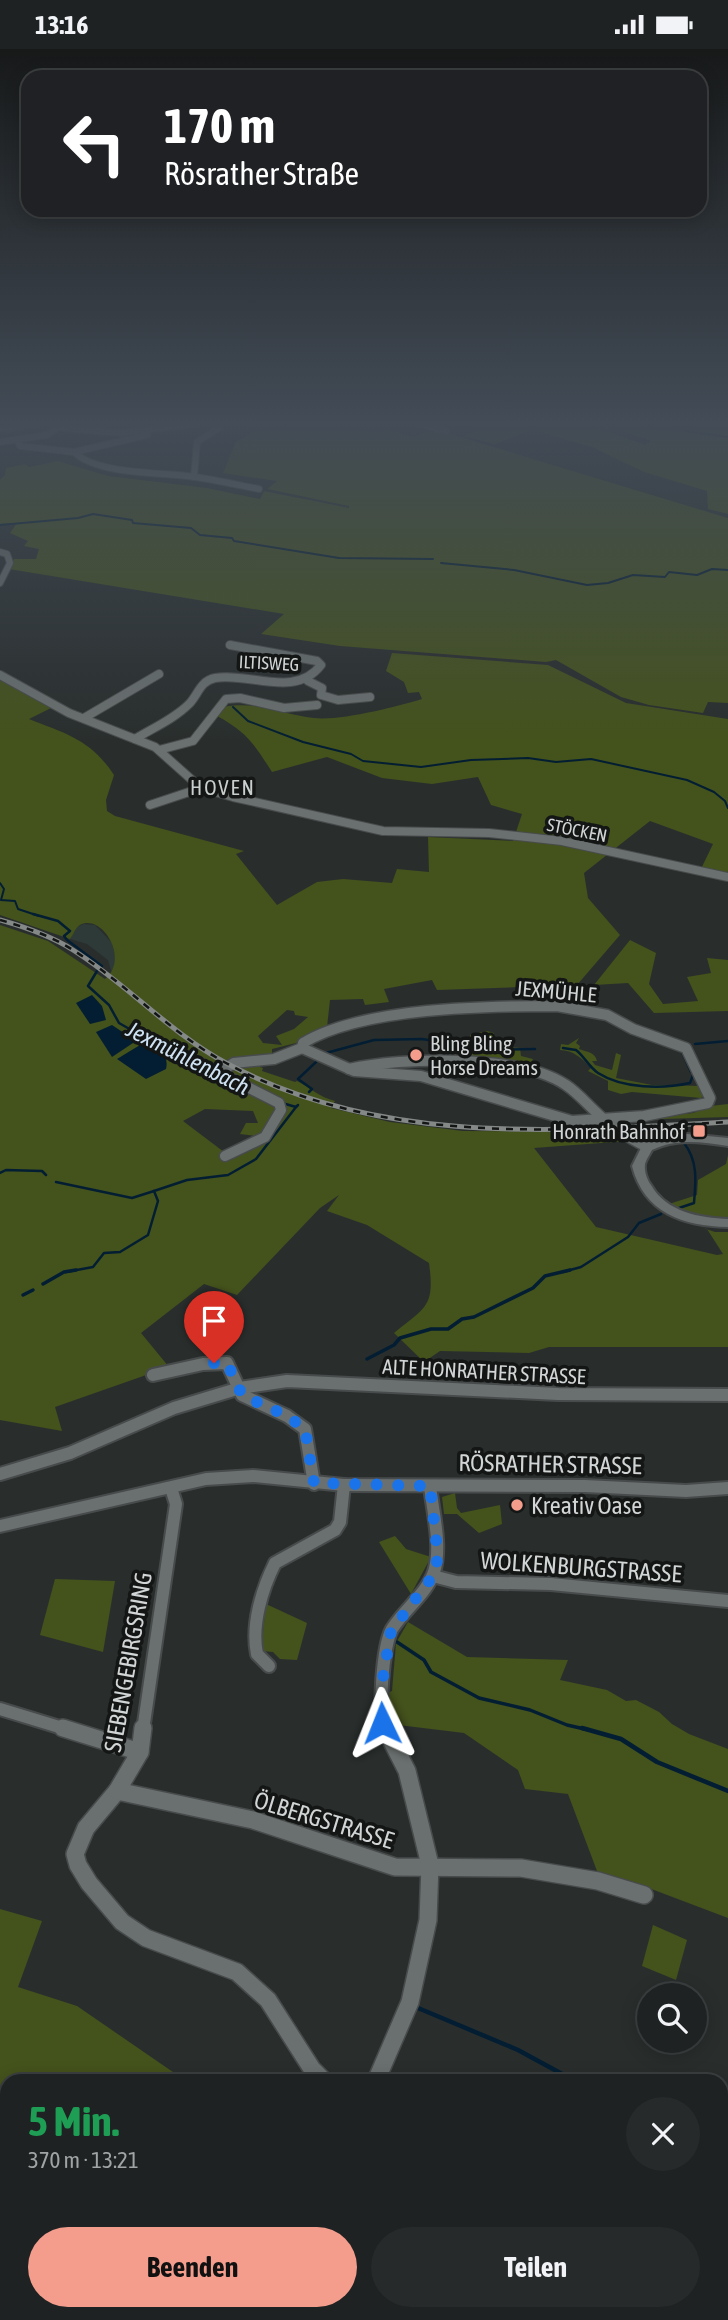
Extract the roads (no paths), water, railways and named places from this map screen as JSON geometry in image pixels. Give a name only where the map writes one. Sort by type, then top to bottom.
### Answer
[{"type":"street","points":[[0,552],[6,554],[9,563],[0,583]]},
{"type":"street","name":"ILTISWEG","points":[[135,739],[191,702],[200,685],[211,678],[291,683],[308,681],[318,673],[321,665],[317,660],[230,645]]},
{"type":"street","points":[[84,718],[159,674]]},
{"type":"street","points":[[0,675],[54,705],[159,750],[201,788],[150,805]]},
{"type":"street","points":[[308,681],[320,686],[321,695],[328,699],[370,697]]},
{"type":"street","points":[[159,750],[193,741],[226,699],[240,698],[284,708],[317,705]]},
{"type":"street","name":"STÖCKEN","points":[[201,788],[383,831],[489,834],[562,841],[728,877]]},
{"type":"street","name":"JEXMÜHLE","points":[[220,1072],[234,1063],[274,1059],[302,1048],[362,1073],[421,1076],[572,1121],[603,1120],[679,1110],[708,1103],[710,1094],[686,1048],[634,1029],[607,1015],[557,1006],[446,1009],[350,1024],[311,1037],[303,1043],[302,1048]]},
{"type":"street","points":[[180,1053],[274,1099],[281,1110],[265,1137],[225,1156]]},
{"type":"street","points":[[349,1069],[407,1062],[519,1067],[562,1082],[603,1120],[647,1147]]},
{"type":"street","points":[[728,1142],[674,1137],[647,1147],[640,1159],[639,1171],[645,1187],[655,1200],[686,1217],[728,1223]]},
{"type":"street","points":[[153,1375],[203,1364],[227,1363],[242,1395],[287,1416],[305,1429],[314,1483]]},
{"type":"street","name":"ALTE HONRATHER STRASSE","points":[[0,1474],[69,1453],[162,1412],[240,1388],[310,1381],[558,1394],[728,1395]]},
{"type":"street","name":"RÖSRATHER STRASSE","points":[[0,1526],[206,1479],[253,1476],[344,1485],[585,1486],[687,1491],[728,1488]]},
{"type":"street","points":[[269,1666],[261,1661],[256,1652],[260,1611],[270,1572],[275,1563],[335,1530],[340,1522],[344,1485]]},
{"type":"street","points":[[379,2074],[410,2002],[426,1938],[430,1865],[407,1771],[382,1723],[381,1689],[391,1631],[433,1576],[438,1557],[430,1486]]},
{"type":"street","name":"SIEBENGEBIRGSRING","points":[[171,1488],[176,1504],[140,1752],[117,1791],[86,1828],[75,1854],[89,1883],[122,1922],[146,1938],[237,1972],[268,2000],[317,2074]]},
{"type":"street","name":"WOLKENBURGSTRASSE","points":[[433,1576],[456,1582],[551,1584],[728,1601]]},
{"type":"street","points":[[0,1709],[140,1752]]},
{"type":"street","name":"ÖLBERGSTRASSE","points":[[117,1791],[253,1820],[395,1867],[430,1865],[521,1868],[598,1881],[644,1895]]},
{"type":"water","points":[[92,995],[102,1006],[106,1020],[90,1024],[76,1003]]},
{"type":"water","points":[[112,1025],[136,1041],[112,1057],[96,1032]]},
{"type":"water","points":[[140,1045],[160,1051],[166,1059],[166,1069],[146,1079],[117,1059]]},
{"type":"waterway","points":[[194,530],[200,535],[232,538],[234,541],[339,558],[433,559]]},
{"type":"waterway","points":[[441,563],[514,570],[587,585],[608,583],[633,575],[665,577],[669,572],[697,575],[712,569],[728,570]]},
{"type":"waterway","points":[[233,707],[248,721],[303,742],[351,754],[363,761],[421,767],[471,760],[528,758],[556,762],[591,759],[687,780],[714,792],[725,801],[728,808]]},
{"type":"waterway","name":"Jexmühlenbach","points":[[0,883],[4,889],[1,900],[15,901],[18,909],[33,914]]},
{"type":"waterway","name":"Jexmühlenbach","points":[[33,914],[58,921],[70,931],[64,936],[67,940],[102,966]]},
{"type":"waterway","name":"Jexmühlenbach","points":[[33,914],[39,916]]},
{"type":"waterway","name":"Jexmühlenbach","points":[[97,971],[88,986],[109,1005],[119,1023],[180,1058]]},
{"type":"waterway","name":"Jexmühlenbach","points":[[326,1053],[374,1040],[422,1039],[491,1050],[535,1049]]},
{"type":"waterway","name":"Jexmühlenbach","points":[[695,1044],[728,1041]]},
{"type":"waterway","name":"Jexmühlenbach","points":[[563,1048],[576,1050],[598,1073],[631,1085],[679,1085],[690,1083],[693,1075]]},
{"type":"waterway","name":"Jexmühlenbach","points":[[681,1050],[691,1072]]},
{"type":"waterway","name":"Jexmühlenbach","points":[[309,1092],[312,1089],[298,1079],[316,1062]]},
{"type":"waterway","name":"Jexmühlenbach","points":[[282,1103],[296,1107]]},
{"type":"waterway","points":[[154,1191],[187,1180],[228,1175],[256,1159],[296,1107]]},
{"type":"waterway","points":[[679,1208],[694,1203],[695,1195],[694,1164],[684,1143]]},
{"type":"waterway","points":[[0,1173],[6,1170],[42,1171],[46,1175]]},
{"type":"waterway","points":[[56,1182],[132,1198],[154,1191]]},
{"type":"waterway","points":[[66,1272],[93,1267],[104,1253],[120,1252],[148,1235],[158,1201],[154,1191]]},
{"type":"waterway","points":[[563,1272],[581,1267],[628,1237],[639,1223],[661,1214]]},
{"type":"waterway","points":[[43,1284],[64,1272],[76,1270]]},
{"type":"waterway","points":[[367,1359],[394,1345],[400,1338],[431,1329],[448,1329],[462,1319],[474,1317],[533,1288],[545,1276],[570,1270]]},
{"type":"waterway","points":[[23,1295],[33,1290]]},
{"type":"waterway","points":[[397,1642],[424,1660],[431,1672],[479,1698],[530,1710],[567,1725],[589,1730]]},
{"type":"waterway","points":[[582,1728],[621,1739],[657,1762],[728,1791]]},
{"type":"waterway","points":[[418,2008],[518,2050],[562,2074]]},
{"type":"railway","points":[[0,920],[38,932],[73,950],[167,1023],[226,1063],[285,1090],[346,1109],[408,1121],[472,1127],[600,1128],[728,1122]]},
{"type":"place","name":"Bling Bling Horse Dreams","points":[[416,1055]]},
{"type":"place","name":"Honrath Bahnhof","points":[[699,1131]]},
{"type":"place","name":"Kreativ Oase","points":[[517,1505]]},
{"type":"district","name":"HOVEN","points":[[223,787]]}]
